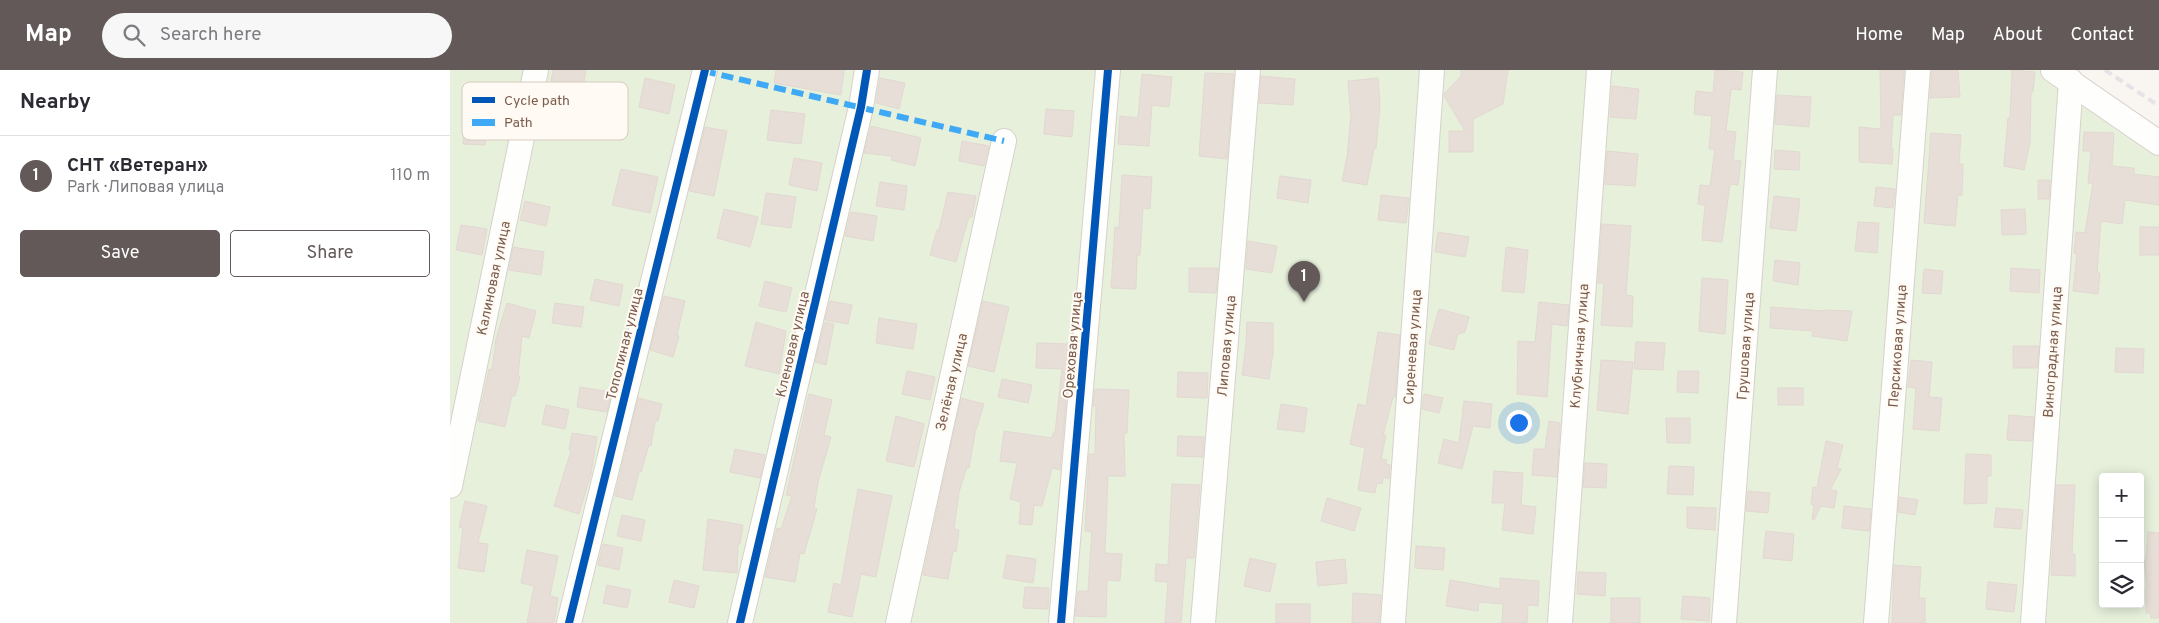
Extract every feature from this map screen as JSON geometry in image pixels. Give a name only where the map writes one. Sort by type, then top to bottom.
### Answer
[{"type":"street","name":"Тополиная улица","points":[[569,623],[703,70]]},
{"type":"street","name":"Кленовая улица","points":[[740,623],[861,107],[867,70]]},
{"type":"street","name":"Ореховая улица","points":[[1061,623],[1108,70]]},
{"type":"street","name":"Липовая улица","points":[[1203,623],[1248,70]]},
{"type":"street","name":"Сиреневая улица","points":[[1393,623],[1432,70]]},
{"type":"street","name":"Клубничная улица","points":[[1560,623],[1599,70]]},
{"type":"street","name":"Грушовая улица","points":[[1724,623],[1765,70]]},
{"type":"street","name":"Персиковая улица","points":[[1876,623],[1918,70]]},
{"type":"street","points":[[2062,76],[2159,143]]},
{"type":"street","name":"Виноградная улица","points":[[2033,623],[2062,76]]},
{"type":"street","name":"Калиновая улица","points":[[450,486],[522,140]]},
{"type":"street","name":"Зелёная улица","points":[[898,623],[1004,141]]},
{"type":"green space","points":[[450,70],[2073,70],[2159,128],[2159,623],[450,623]]},
{"type":"building","points":[[553,70],[586,70],[584,82],[551,81]]},
{"type":"building","points":[[776,70],[844,70],[841,95],[774,83]]},
{"type":"building","points":[[1461,70],[1508,70],[1503,104],[1473,119],[1473,152],[1449,152],[1449,131],[1465,131],[1444,94],[1461,76]]},
{"type":"building","points":[[1715,70],[1743,72],[1741,90],[1731,89],[1726,131],[1736,132],[1733,160],[1741,161],[1738,185],[1730,184],[1722,242],[1702,240],[1705,205],[1698,204],[1700,185],[1710,186],[1715,149],[1709,149],[1712,116],[1694,114],[1696,91],[1713,93]]},
{"type":"building","points":[[1880,70],[1904,70],[1901,115],[1893,115],[1892,164],[1859,162],[1859,127],[1881,129]]},
{"type":"building","points":[[1932,70],[1958,70],[1960,97],[1930,98]]},
{"type":"building","points":[[2012,70],[2035,72],[2033,92],[2031,92],[2030,142],[2024,170],[2004,166],[2008,118],[2010,118]]},
{"type":"building","points":[[1205,73],[1234,74],[1227,159],[1199,156]]},
{"type":"building","points":[[1142,74],[1172,77],[1169,107],[1152,105],[1149,146],[1118,144],[1120,116],[1138,118]]},
{"type":"building","points":[[1261,76],[1295,79],[1293,105],[1259,103]]},
{"type":"building","points":[[645,78],[675,85],[669,114],[639,107]]},
{"type":"building","points":[[880,78],[905,83],[899,109],[876,103]]},
{"type":"building","points":[[1378,78],[1380,105],[1376,148],[1374,148],[1367,185],[1342,181],[1347,157],[1351,116],[1348,81]]},
{"type":"building","points":[[1612,86],[1639,89],[1636,119],[1610,117]]},
{"type":"building","points":[[1777,95],[1811,97],[1809,127],[1775,124]]},
{"type":"building","points":[[1046,109],[1074,111],[1072,137],[1044,134]]},
{"type":"building","points":[[771,110],[805,114],[801,144],[767,140]]},
{"type":"building","points":[[871,126],[921,138],[915,166],[891,160],[892,156],[864,153]]},
{"type":"building","points":[[705,127],[727,131],[714,196],[689,191]]},
{"type":"building","points":[[2084,132],[2114,133],[2112,166],[2134,168],[2134,174],[2159,177],[2159,205],[2125,200],[2122,224],[2101,221],[2097,273],[2100,273],[2098,294],[2073,291],[2077,254],[2074,253],[2076,232],[2085,233],[2093,183],[2088,183],[2091,151],[2083,151]]},
{"type":"building","points":[[1931,133],[1961,135],[1959,164],[1963,164],[1962,195],[1958,195],[1955,226],[1924,223]]},
{"type":"building","points":[[463,140],[485,140],[485,145],[463,144]]},
{"type":"building","points":[[962,141],[989,146],[984,166],[959,161]]},
{"type":"building","points":[[1775,150],[1800,152],[1799,170],[1774,169]]},
{"type":"building","points":[[1607,151],[1638,154],[1635,186],[1605,184]]},
{"type":"building","points":[[794,158],[822,163],[817,191],[789,185]]},
{"type":"building","points":[[621,169],[658,177],[650,213],[612,205]]},
{"type":"building","points":[[1122,175],[1152,177],[1150,209],[1143,208],[1140,255],[1137,255],[1136,289],[1111,288],[1115,227],[1119,228]]},
{"type":"building","points":[[1280,176],[1311,180],[1308,203],[1277,198]]},
{"type":"building","points":[[2038,180],[2050,180],[2049,199],[2038,199]]},
{"type":"building","points":[[880,182],[907,186],[904,210],[876,206]]},
{"type":"building","points":[[1876,187],[1895,189],[1893,208],[1874,206]]},
{"type":"building","points":[[948,192],[976,196],[972,217],[969,217],[956,262],[930,255],[937,230],[939,230]]},
{"type":"building","points":[[766,193],[796,197],[791,228],[761,224]]},
{"type":"building","points":[[1381,195],[1409,198],[1406,223],[1378,220]]},
{"type":"building","points":[[1774,196],[1800,199],[1796,231],[1770,228]]},
{"type":"building","points":[[525,201],[550,207],[546,226],[520,220]]},
{"type":"building","points":[[724,209],[758,217],[750,247],[717,238]]},
{"type":"building","points":[[2025,209],[2026,234],[2002,235],[2001,210]]},
{"type":"building","points":[[851,212],[877,216],[873,241],[845,236]]},
{"type":"building","points":[[1858,222],[1879,223],[1877,253],[1855,251]]},
{"type":"building","points":[[1602,224],[1631,226],[1626,295],[1633,296],[1632,327],[1601,325],[1604,283],[1598,283]]},
{"type":"building","points":[[461,225],[487,229],[482,255],[456,250]]},
{"type":"building","points":[[2140,227],[2159,227],[2159,255],[2140,255]]},
{"type":"building","points":[[1438,232],[1469,237],[1465,257],[1435,252]]},
{"type":"building","points":[[1248,241],[1277,246],[1272,273],[1246,269]]},
{"type":"building","points":[[513,247],[544,252],[541,275],[509,270]]},
{"type":"building","points":[[1506,247],[1528,250],[1524,293],[1502,291]]},
{"type":"building","points":[[1775,260],[1800,263],[1798,285],[1773,281]]},
{"type":"building","points":[[1189,268],[1218,268],[1216,293],[1189,292]]},
{"type":"building","points":[[2011,268],[2040,270],[2039,293],[2010,291]]},
{"type":"building","points":[[1924,269],[1943,271],[1941,294],[1922,293]]},
{"type":"building","points":[[1702,278],[1728,280],[1725,334],[1699,331]]},
{"type":"building","points":[[595,279],[623,285],[619,306],[590,300]]},
{"type":"building","points":[[765,281],[792,288],[786,312],[759,306]]},
{"type":"building","points":[[664,296],[685,301],[673,357],[650,350]]},
{"type":"building","points":[[830,301],[852,305],[848,324],[825,320]]},
{"type":"building","points":[[983,301],[1009,307],[994,372],[968,366]]},
{"type":"building","points":[[1539,302],[1569,305],[1567,326],[1552,324],[1547,397],[1517,394],[1518,341],[1535,342]]},
{"type":"building","points":[[507,303],[536,311],[529,338],[522,336],[518,376],[520,377],[515,396],[512,396],[505,427],[478,421],[489,369],[492,370],[496,339]]},
{"type":"building","points":[[555,303],[584,307],[581,327],[552,323]]},
{"type":"building","points":[[1771,307],[1852,311],[1847,341],[1812,336],[1813,331],[1770,328]]},
{"type":"building","points":[[1439,309],[1469,317],[1465,332],[1458,334],[1454,350],[1429,344]]},
{"type":"building","points":[[879,318],[917,324],[913,349],[876,343]]},
{"type":"building","points":[[756,322],[786,331],[779,374],[745,366]]},
{"type":"building","points":[[825,322],[834,324],[826,365],[815,362]]},
{"type":"building","points":[[1247,322],[1273,323],[1273,353],[1269,379],[1242,375]]},
{"type":"building","points":[[1378,332],[1400,335],[1395,397],[1393,397],[1383,435],[1386,435],[1381,459],[1387,460],[1386,464],[1390,465],[1389,479],[1383,477],[1382,484],[1377,483],[1375,493],[1358,490],[1365,448],[1350,444],[1358,404],[1366,406]]},
{"type":"building","points":[[1636,342],[1665,343],[1663,370],[1634,369]]},
{"type":"building","points":[[1037,343],[1071,344],[1060,470],[1052,468],[1042,506],[1034,505],[1032,525],[1019,524],[1021,502],[1010,499],[1017,463],[1000,461],[1004,431],[1052,438],[1053,433],[1055,433],[1062,369],[1036,368]]},
{"type":"building","points":[[2013,346],[2039,346],[2037,368],[2013,368]]},
{"type":"building","points":[[2116,348],[2144,349],[2143,373],[2115,372]]},
{"type":"building","points":[[1601,360],[1633,362],[1628,414],[1597,410]]},
{"type":"building","points":[[1911,360],[1932,362],[1929,397],[1942,398],[1939,431],[1913,429],[1916,388],[1908,387]]},
{"type":"building","points":[[907,371],[935,377],[930,400],[902,394]]},
{"type":"building","points":[[1678,371],[1699,371],[1698,393],[1677,392]]},
{"type":"building","points":[[1178,372],[1208,373],[1207,398],[1177,397]]},
{"type":"building","points":[[1002,379],[1032,385],[1028,403],[998,397]]},
{"type":"building","points":[[580,387],[612,392],[607,412],[577,407]]},
{"type":"building","points":[[1778,388],[1803,388],[1803,405],[1778,405]]},
{"type":"building","points":[[1095,389],[1129,390],[1127,433],[1124,433],[1125,476],[1108,476],[1105,553],[1122,554],[1120,581],[1107,580],[1106,617],[1075,616],[1078,591],[1088,591],[1092,532],[1085,531],[1089,454],[1095,454],[1096,406],[1093,406]]},
{"type":"building","points":[[809,394],[832,400],[824,435],[831,437],[818,482],[814,508],[817,509],[804,554],[800,553],[795,582],[765,577],[777,528],[781,529],[792,496],[786,495]]},
{"type":"building","points":[[1424,394],[1443,398],[1439,413],[1422,409]]},
{"type":"building","points":[[638,398],[662,404],[658,421],[655,421],[651,446],[649,445],[641,472],[639,472],[632,500],[615,496]]},
{"type":"building","points":[[961,398],[984,404],[975,433],[969,468],[967,467],[959,492],[954,529],[959,530],[956,552],[953,551],[948,579],[923,575]]},
{"type":"building","points":[[1464,401],[1492,404],[1490,428],[1473,426],[1462,469],[1438,463],[1444,439],[1459,443]]},
{"type":"building","points":[[1281,404],[1307,408],[1304,432],[1277,429]]},
{"type":"building","points":[[546,405],[569,410],[565,429],[542,424]]},
{"type":"building","points":[[2009,415],[2034,417],[2032,441],[2007,440]]},
{"type":"building","points":[[896,416],[924,424],[914,467],[886,461]]},
{"type":"building","points":[[1666,418],[1690,418],[1690,443],[1667,443]]},
{"type":"building","points":[[1549,421],[1560,423],[1557,477],[1532,475],[1534,449],[1545,449]]},
{"type":"building","points":[[572,433],[597,437],[591,474],[579,514],[554,506],[571,451],[569,450]]},
{"type":"building","points":[[1178,436],[1204,437],[1203,457],[1177,456]]},
{"type":"building","points":[[1826,441],[1843,445],[1837,468],[1841,469],[1830,490],[1837,491],[1834,508],[1821,506],[1814,520],[1812,519],[1814,505],[1811,504],[1813,487],[1817,488]]},
{"type":"building","points":[[735,449],[765,455],[760,478],[730,472]]},
{"type":"building","points":[[1966,454],[1991,455],[1991,476],[1987,476],[1987,503],[1964,504]]},
{"type":"building","points":[[1585,463],[1607,464],[1606,488],[1583,487]]},
{"type":"building","points":[[1669,466],[1694,467],[1693,495],[1667,494]]},
{"type":"building","points":[[1494,471],[1523,473],[1521,505],[1536,507],[1533,534],[1502,530],[1505,503],[1492,503]]},
{"type":"building","points":[[1172,484],[1200,485],[1194,558],[1186,558],[1181,623],[1165,623],[1168,582],[1155,581],[1156,564],[1168,565]]},
{"type":"building","points":[[2056,485],[2075,485],[2072,554],[2075,554],[2075,576],[2051,575]]},
{"type":"building","points":[[858,489],[892,496],[876,577],[861,574],[852,617],[828,612],[834,583],[841,585]]},
{"type":"building","points":[[1748,491],[1770,493],[1768,513],[1746,511]]},
{"type":"building","points":[[1899,497],[1918,500],[1915,515],[1898,512]]},
{"type":"building","points":[[1327,498],[1361,508],[1354,531],[1321,521]]},
{"type":"building","points":[[465,501],[487,506],[478,543],[488,544],[484,572],[458,568],[463,528],[459,527]]},
{"type":"building","points":[[1844,506],[1871,509],[1869,531],[1842,528]]},
{"type":"building","points":[[1687,507],[1716,508],[1715,530],[1687,528]]},
{"type":"building","points":[[1996,508],[2023,510],[2021,529],[1994,527]]},
{"type":"building","points":[[622,515],[645,520],[641,541],[617,536]]},
{"type":"building","points":[[708,519],[743,525],[740,544],[738,544],[737,573],[703,570]]},
{"type":"building","points":[[1766,531],[1794,534],[1792,561],[1763,558]]},
{"type":"building","points":[[2148,532],[2159,533],[2159,618],[2151,618],[2150,613],[2146,613],[2147,588],[2144,560],[2146,560]]},
{"type":"building","points":[[603,544],[623,548],[619,570],[598,565]]},
{"type":"building","points":[[1416,546],[1445,548],[1443,570],[1415,568]]},
{"type":"building","points":[[527,550],[558,556],[550,596],[558,598],[554,623],[527,623],[534,586],[521,583]]},
{"type":"building","points":[[1007,555],[1036,559],[1033,583],[1003,578]]},
{"type":"building","points":[[1250,558],[1276,564],[1270,592],[1244,586]]},
{"type":"building","points":[[1345,559],[1347,583],[1318,586],[1316,562]]},
{"type":"building","points":[[1894,565],[1921,567],[1919,598],[1925,598],[1925,623],[1892,623]]},
{"type":"building","points":[[1578,572],[1606,573],[1605,596],[1577,594]]},
{"type":"building","points":[[1500,578],[1539,581],[1538,606],[1528,605],[1527,623],[1502,623],[1503,604],[1479,602],[1478,611],[1446,606],[1450,580],[1500,589]]},
{"type":"building","points":[[674,580],[699,586],[694,608],[669,602]]},
{"type":"building","points":[[1988,582],[2017,585],[2014,612],[1986,609]]},
{"type":"building","points":[[607,585],[631,590],[627,608],[603,603]]},
{"type":"building","points":[[1025,587],[1049,588],[1048,609],[1023,608]]},
{"type":"building","points":[[1353,593],[1381,595],[1379,623],[1352,623]]},
{"type":"building","points":[[1683,596],[1710,598],[1709,621],[1681,619]]},
{"type":"building","points":[[1611,598],[1640,598],[1640,623],[1611,623]]},
{"type":"building","points":[[1276,604],[1310,604],[1310,623],[1276,623]]},
{"type":"railway","points":[[2105,70],[2159,106]]},
{"type":"marked path","points":[[704,71],[1004,141]]},
{"type":"cycle path","points":[[569,623],[705,70]]},
{"type":"cycle path","points":[[740,623],[861,107],[867,70]]},
{"type":"cycle path","points":[[1061,623],[1108,70]]},
{"type":"place","name":"СНТ «Ветеран»","points":[[1304,302]]}]
